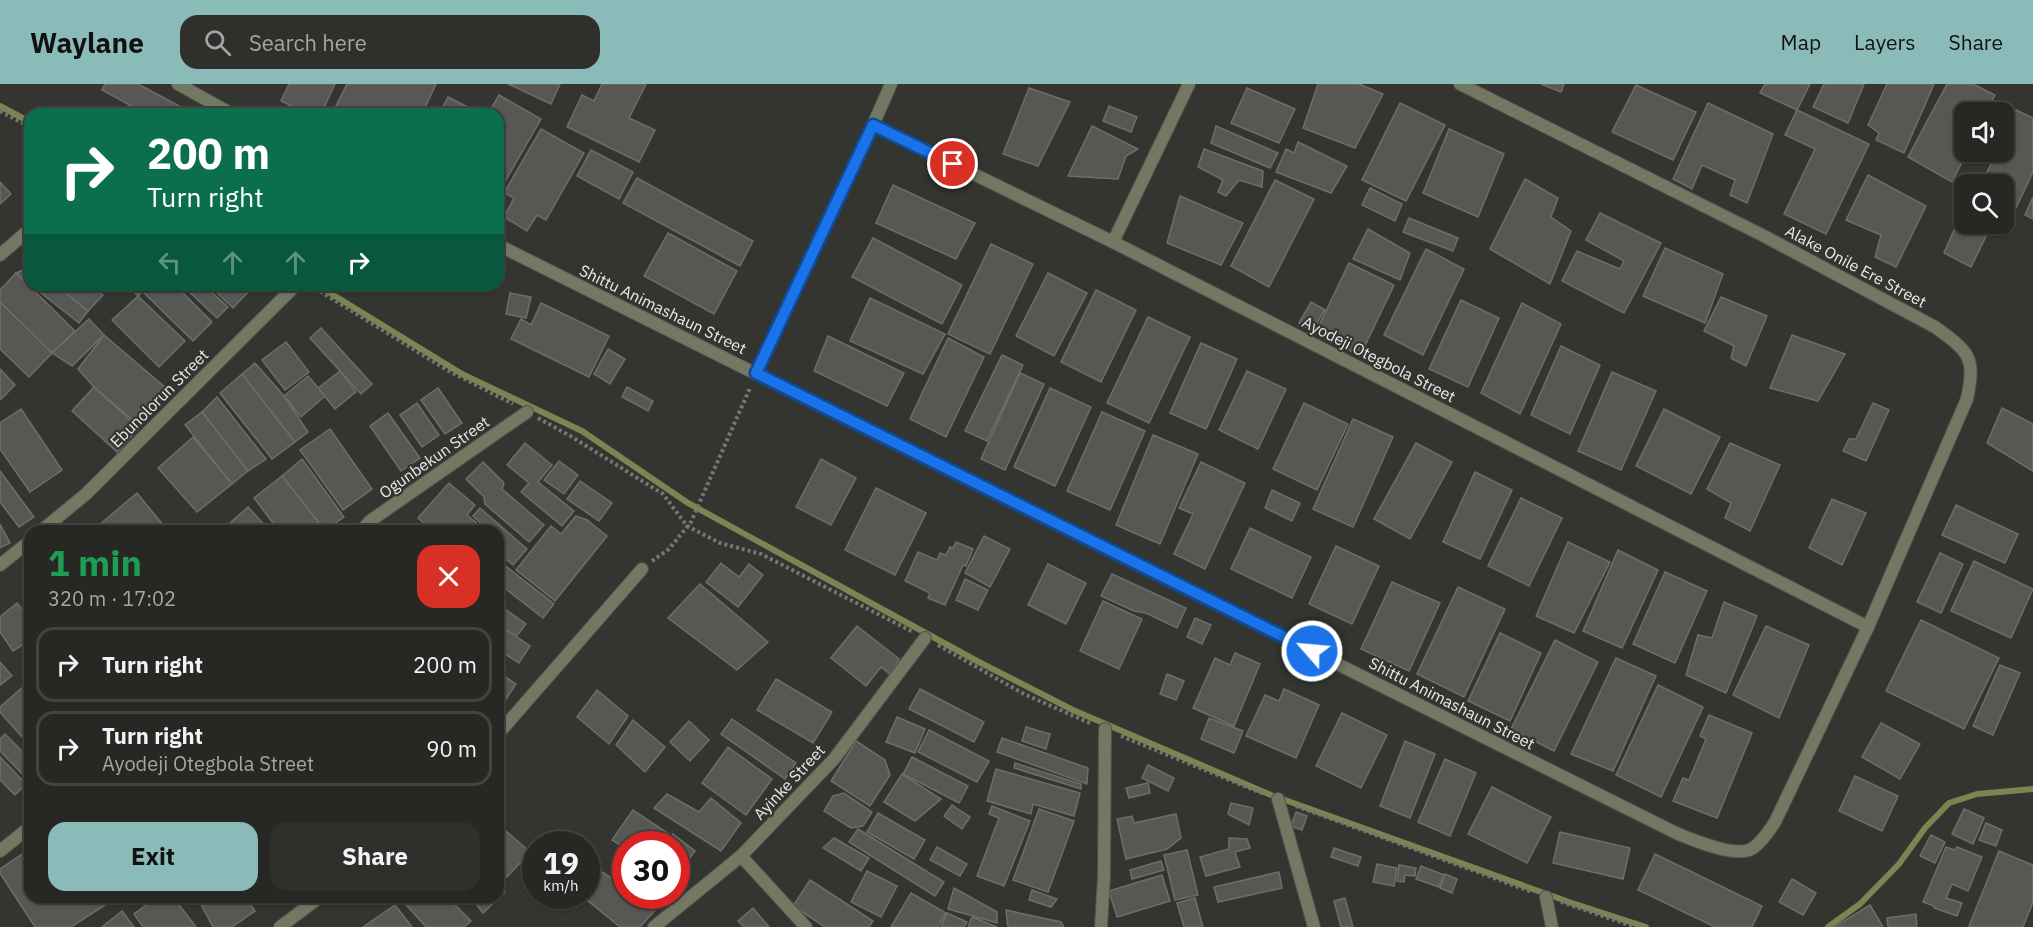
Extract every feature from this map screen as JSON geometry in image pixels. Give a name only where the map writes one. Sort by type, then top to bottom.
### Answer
[{"type":"street","points":[[178,84],[221,108]]},
{"type":"street","points":[[756,373],[891,84]]},
{"type":"street","points":[[1113,242],[1189,84]]},
{"type":"street","name":"Alake Onile Ere Street","points":[[1460,84],[1764,236],[1925,321],[1956,342],[1969,357],[1972,377],[1967,399],[1868,627]]},
{"type":"street","name":"Ayodeji Otegbola Street","points":[[873,125],[1113,242],[1868,627]]},
{"type":"street","points":[[0,255],[24,234]]},
{"type":"street","name":"Shittu Animashaun Street","points":[[504,248],[1654,822],[1709,846],[1733,851],[1751,850],[1764,838],[1775,822],[1868,627]]},
{"type":"street","name":"Ebunolorun Street","points":[[49,525],[86,494],[290,291]]},
{"type":"street","name":"Ogunbekun Street","points":[[366,525],[527,412]]},
{"type":"street","points":[[0,566],[24,546]]},
{"type":"street","points":[[504,727],[642,569]]},
{"type":"street","name":"Ayinke Street","points":[[654,927],[741,856],[834,759],[925,638]]},
{"type":"street","points":[[1101,927],[1104,877],[1105,729]]},
{"type":"street","points":[[1278,799],[1314,927]]},
{"type":"street","points":[[0,851],[24,831]]},
{"type":"street","points":[[741,856],[806,927]]},
{"type":"street","points":[[1546,897],[1552,927]]},
{"type":"street","points":[[280,927],[312,903]]},
{"type":"path","points":[[0,111],[24,124]]},
{"type":"path","points":[[320,291],[447,370],[572,436],[663,494],[687,526],[720,543],[761,554],[925,638],[1024,694],[1233,783],[1635,927]]},
{"type":"path","points":[[642,569],[669,549],[691,522],[756,373]]},
{"type":"building","points":[[105,84],[138,84],[183,108],[135,108],[102,90]]},
{"type":"building","points":[[289,84],[335,84],[324,108],[296,108],[281,101]]},
{"type":"building","points":[[347,84],[436,84],[425,108],[335,108]]},
{"type":"building","points":[[508,84],[560,84],[551,104]]},
{"type":"building","points":[[602,84],[646,84],[629,118],[655,130],[639,162],[567,127],[582,95],[594,101]]},
{"type":"building","points":[[1318,84],[1359,84],[1383,94],[1355,148],[1303,128]]},
{"type":"building","points":[[1541,84],[1564,84],[1561,92]]},
{"type":"building","points":[[1765,84],[1810,84],[1797,110],[1760,93]]},
{"type":"building","points":[[1824,84],[1864,84],[1848,123],[1813,107]]},
{"type":"building","points":[[1887,84],[1934,84],[1904,153],[1876,140],[1879,133],[1868,125]]},
{"type":"building","points":[[1947,84],[1973,84],[1995,95],[1991,102],[1954,102],[1954,162],[1962,162],[1952,182],[1908,157]]},
{"type":"building","points":[[1636,85],[1696,112],[1673,160],[1612,132]]},
{"type":"building","points":[[1029,88],[1070,102],[1038,166],[1003,154]]},
{"type":"building","points":[[1247,88],[1295,109],[1279,143],[1231,123]]},
{"type":"building","points":[[499,95],[541,119],[504,184],[504,108],[491,108]]},
{"type":"building","points":[[448,97],[469,108],[442,108]]},
{"type":"building","points":[[1400,103],[1445,125],[1406,201],[1362,180]]},
{"type":"building","points":[[1708,103],[1773,134],[1747,203],[1730,195],[1735,180],[1702,165],[1692,189],[1673,179]]},
{"type":"building","points":[[1109,106],[1137,117],[1131,132],[1103,121]]},
{"type":"building","points":[[1797,110],[1869,144],[1826,234],[1784,214],[1815,149],[1785,135]]},
{"type":"building","points":[[2016,110],[2033,118],[2033,172],[2016,208],[2014,207],[2014,174],[1986,174],[1992,162],[2014,162],[2014,114]]},
{"type":"building","points":[[1092,126],[1138,149],[1126,156],[1118,179],[1068,176]]},
{"type":"building","points":[[1216,126],[1278,153],[1270,168],[1211,143]]},
{"type":"building","points":[[541,129],[584,153],[546,220],[537,215],[527,231],[504,217],[514,198],[504,193]]},
{"type":"building","points":[[1449,129],[1504,154],[1478,217],[1423,193]]},
{"type":"building","points":[[1298,142],[1347,166],[1331,193],[1276,172],[1286,149],[1294,153]]},
{"type":"building","points":[[1204,149],[1263,171],[1262,187],[1239,180],[1226,196],[1218,192],[1223,180],[1198,167]]},
{"type":"building","points":[[591,150],[633,172],[619,199],[577,176]]},
{"type":"building","points":[[1868,175],[1926,206],[1896,267],[1875,257],[1881,235],[1846,220]]},
{"type":"building","points":[[637,178],[753,241],[740,266],[623,203]]},
{"type":"building","points":[[1525,179],[1558,198],[1551,217],[1571,231],[1550,284],[1490,249]]},
{"type":"building","points":[[1275,180],[1314,199],[1269,287],[1231,266]]},
{"type":"building","points":[[0,182],[11,194],[0,204]]},
{"type":"building","points":[[893,185],[975,223],[956,259],[876,223]]},
{"type":"building","points":[[1370,188],[1402,204],[1395,221],[1362,205]]},
{"type":"building","points":[[1180,196],[1243,223],[1221,265],[1167,243]]},
{"type":"building","points":[[2033,197],[2033,219],[2025,215]]},
{"type":"building","points":[[1600,213],[1661,243],[1624,313],[1562,281],[1577,251],[1620,269],[1624,261],[1586,240]]},
{"type":"building","points":[[1409,218],[1458,238],[1453,251],[1403,232]]},
{"type":"building","points":[[1368,229],[1410,253],[1400,280],[1353,259]]},
{"type":"building","points":[[1954,230],[1954,234],[1987,234],[1971,267],[1944,253]]},
{"type":"building","points":[[668,233],[737,271],[714,314],[644,276]]},
{"type":"building","points":[[873,238],[962,285],[942,324],[852,277]]},
{"type":"building","points":[[991,244],[1033,264],[990,354],[948,334]]},
{"type":"building","points":[[1665,248],[1723,274],[1705,323],[1643,296]]},
{"type":"building","points":[[1426,249],[1464,269],[1423,355],[1384,335]]},
{"type":"building","points":[[1349,263],[1394,285],[1360,356],[1316,332]]},
{"type":"building","points":[[24,270],[24,279],[16,273]]},
{"type":"building","points":[[16,273],[24,281],[24,291],[34,291],[75,331],[52,353],[0,302],[0,290]]},
{"type":"building","points":[[1048,273],[1087,293],[1054,356],[1016,336]]},
{"type":"building","points":[[1096,290],[1136,310],[1101,382],[1061,362]]},
{"type":"building","points":[[39,291],[63,291],[88,311],[79,323]]},
{"type":"building","points":[[63,291],[98,291],[103,295],[88,311]]},
{"type":"building","points":[[133,291],[143,291],[138,296]]},
{"type":"building","points":[[181,291],[212,322],[193,341],[143,292]]},
{"type":"building","points":[[188,291],[211,291],[228,307],[217,318]]},
{"type":"building","points":[[215,291],[249,291],[233,308]]},
{"type":"building","points":[[510,293],[531,297],[526,318],[506,314]]},
{"type":"building","points":[[138,296],[185,341],[159,367],[112,320]]},
{"type":"building","points":[[1721,297],[1767,316],[1746,366],[1731,358],[1734,346],[1704,331]]},
{"type":"building","points":[[870,298],[945,334],[923,374],[850,341]]},
{"type":"building","points":[[1461,300],[1499,318],[1468,387],[1429,369]]},
{"type":"building","points":[[0,302],[52,353],[29,377],[0,349]]},
{"type":"building","points":[[1311,302],[1325,310],[1312,331],[1299,323]]},
{"type":"building","points":[[541,303],[609,336],[589,377],[511,339],[521,319],[531,325]]},
{"type":"building","points":[[1522,303],[1561,324],[1520,414],[1481,393]]},
{"type":"building","points":[[1148,317],[1190,337],[1149,423],[1107,403]]},
{"type":"building","points":[[89,319],[104,335],[72,366],[52,353]]},
{"type":"building","points":[[321,328],[372,384],[361,394],[310,338]]},
{"type":"building","points":[[104,335],[166,388],[135,422],[94,387],[78,369]]},
{"type":"building","points":[[1792,335],[1845,354],[1818,401],[1770,388]]},
{"type":"building","points":[[828,336],[904,373],[887,406],[814,371]]},
{"type":"building","points":[[948,338],[984,357],[946,437],[910,419]]},
{"type":"building","points":[[286,342],[309,372],[285,390],[262,360]]},
{"type":"building","points":[[1201,343],[1237,359],[1206,429],[1170,413]]},
{"type":"building","points":[[1561,346],[1600,365],[1570,434],[1531,415]]},
{"type":"building","points":[[608,349],[625,359],[610,384],[594,374]]},
{"type":"building","points":[[1002,355],[1023,365],[987,441],[965,431]]},
{"type":"building","points":[[255,363],[284,396],[308,432],[295,442],[242,374]]},
{"type":"building","points":[[0,369],[15,385],[0,400]]},
{"type":"building","points":[[340,371],[356,392],[335,409],[318,388]]},
{"type":"building","points":[[1247,371],[1286,389],[1258,449],[1219,430]]},
{"type":"building","points":[[1612,372],[1656,391],[1621,470],[1578,451]]},
{"type":"building","points":[[1020,373],[1044,384],[1005,470],[981,459]]},
{"type":"building","points":[[242,374],[295,442],[272,459],[220,393]]},
{"type":"building","points":[[308,376],[325,396],[301,417],[284,396]]},
{"type":"building","points":[[94,387],[139,428],[117,452],[72,411]]},
{"type":"building","points":[[627,387],[653,401],[648,411],[622,397]]},
{"type":"building","points":[[438,388],[462,423],[445,434],[421,400]]},
{"type":"building","points":[[1050,388],[1091,407],[1055,486],[1014,467]]},
{"type":"building","points":[[217,397],[266,459],[248,471],[202,412]]},
{"type":"building","points":[[417,403],[439,435],[422,447],[400,415]]},
{"type":"building","points":[[1304,403],[1348,424],[1317,490],[1273,469]]},
{"type":"building","points":[[1873,403],[1889,410],[1866,461],[1843,451],[1849,439],[1856,439]]},
{"type":"building","points":[[2002,408],[2033,424],[2033,471],[1987,443]]},
{"type":"building","points":[[21,409],[62,470],[30,492],[0,449],[0,423]]},
{"type":"building","points":[[1664,409],[1720,437],[1691,494],[1636,466]]},
{"type":"building","points":[[202,412],[248,471],[232,484],[185,425]]},
{"type":"building","points":[[1102,412],[1145,431],[1110,510],[1067,491]]},
{"type":"building","points":[[388,413],[420,458],[401,471],[370,426]]},
{"type":"building","points":[[1353,419],[1393,437],[1353,527],[1313,509]]},
{"type":"building","points":[[330,429],[372,489],[343,510],[300,450]]},
{"type":"building","points":[[1153,435],[1198,454],[1160,544],[1116,525]]},
{"type":"building","points":[[193,437],[232,484],[197,512],[158,468]]},
{"type":"building","points":[[525,443],[552,465],[538,482],[574,511],[562,526],[521,492],[529,483],[507,465]]},
{"type":"building","points":[[1416,443],[1452,462],[1410,539],[1374,519]]},
{"type":"building","points":[[1730,443],[1780,465],[1750,531],[1725,518],[1731,503],[1707,489]]},
{"type":"building","points":[[302,459],[344,517],[332,525],[321,525],[282,476]]},
{"type":"building","points":[[821,459],[856,478],[831,525],[796,507]]},
{"type":"building","points":[[559,461],[578,475],[564,494],[544,480]]},
{"type":"building","points":[[483,462],[504,483],[502,489],[544,525],[529,542],[485,504],[484,497],[466,479]]},
{"type":"building","points":[[1201,462],[1245,483],[1205,569],[1174,554],[1193,514],[1179,508]]},
{"type":"building","points":[[0,471],[34,517],[19,527],[0,502]]},
{"type":"building","points":[[1475,472],[1512,490],[1480,559],[1443,542]]},
{"type":"building","points":[[282,476],[320,525],[274,525],[254,498]]},
{"type":"building","points":[[580,481],[612,503],[599,521],[567,499]]},
{"type":"building","points":[[449,483],[475,505],[467,515],[479,525],[426,525],[418,518]]},
{"type":"building","points":[[876,488],[926,513],[895,575],[845,550]]},
{"type":"building","points":[[1272,490],[1300,503],[1292,521],[1265,508]]},
{"type":"building","points":[[137,493],[163,525],[99,525]]},
{"type":"building","points":[[1521,498],[1562,518],[1529,586],[1488,566]]},
{"type":"building","points":[[1832,499],[1866,513],[1842,565],[1809,548]]},
{"type":"building","points":[[1956,505],[2018,534],[2005,563],[1942,535]]},
{"type":"building","points":[[248,507],[264,525],[228,525]]},
{"type":"building","points":[[480,508],[499,525],[483,525],[473,516]]},
{"type":"building","points":[[576,516],[587,520],[607,536],[555,601],[516,570],[551,526],[561,534]]},
{"type":"building","points":[[0,524],[10,543],[0,548]]},
{"type":"building","points":[[1250,528],[1311,557],[1292,598],[1231,569]]},
{"type":"building","points":[[504,529],[527,549],[513,565],[504,558]]},
{"type":"building","points":[[984,536],[1010,549],[990,587],[965,573]]},
{"type":"building","points":[[956,542],[973,549],[945,605],[928,598],[930,593],[905,581],[918,552],[937,560],[940,553],[946,555]]},
{"type":"building","points":[[1568,542],[1610,562],[1574,633],[1536,616]]},
{"type":"building","points":[[1336,546],[1379,566],[1352,624],[1309,604]]},
{"type":"building","points":[[1618,550],[1658,570],[1622,648],[1583,631]]},
{"type":"building","points":[[1940,553],[1963,564],[1941,613],[1917,602]]},
{"type":"building","points":[[1974,561],[2033,589],[2011,638],[1951,611]]},
{"type":"building","points":[[721,563],[739,577],[749,564],[763,575],[738,607],[706,582]]},
{"type":"building","points":[[1048,564],[1086,583],[1066,624],[1028,605]]},
{"type":"building","points":[[504,565],[554,604],[543,618],[504,588]]},
{"type":"building","points":[[1665,572],[1707,591],[1675,663],[1633,644]]},
{"type":"building","points":[[1112,574],[1186,608],[1177,628],[1101,596]]},
{"type":"building","points":[[965,579],[988,590],[978,610],[956,600]]},
{"type":"building","points":[[1392,582],[1440,603],[1409,671],[1361,649]]},
{"type":"building","points":[[700,584],[768,642],[737,670],[668,618]]},
{"type":"building","points":[[1458,587],[1505,609],[1464,697],[1417,674]]},
{"type":"building","points":[[1103,601],[1142,619],[1119,669],[1080,651]]},
{"type":"building","points":[[1724,602],[1757,616],[1726,693],[1686,675],[1698,635],[1712,638]]},
{"type":"building","points":[[17,603],[24,612],[24,644],[13,651],[0,632],[0,617]]},
{"type":"building","points":[[504,608],[526,624],[516,637],[504,628]]},
{"type":"building","points":[[1195,618],[1211,625],[1202,644],[1187,637]]},
{"type":"building","points":[[1921,620],[1999,658],[1964,729],[1886,691]]},
{"type":"building","points":[[857,626],[899,659],[891,675],[881,667],[866,686],[831,658]]},
{"type":"building","points":[[1766,626],[1809,645],[1779,718],[1733,695]]},
{"type":"building","points":[[504,628],[530,646],[519,663],[505,654],[504,656]]},
{"type":"building","points":[[1500,633],[1541,653],[1510,721],[1468,701]]},
{"type":"building","points":[[1555,640],[1598,662],[1554,751],[1511,729]]},
{"type":"building","points":[[1235,653],[1260,664],[1234,726],[1193,708],[1215,658],[1230,665]]},
{"type":"building","points":[[1616,658],[1656,676],[1613,771],[1571,754]]},
{"type":"building","points":[[0,662],[12,676],[0,685]]},
{"type":"building","points":[[2000,665],[2020,673],[1993,735],[1973,726]]},
{"type":"building","points":[[1167,674],[1184,681],[1176,700],[1160,694]]},
{"type":"building","points":[[504,676],[516,684],[504,702]]},
{"type":"building","points":[[776,679],[832,712],[813,743],[757,710]]},
{"type":"building","points":[[1658,685],[1703,707],[1661,797],[1616,775]]},
{"type":"building","points":[[24,686],[24,739],[0,712],[0,707]]},
{"type":"building","points":[[920,689],[984,722],[974,742],[909,709]]},
{"type":"building","points":[[1284,689],[1319,705],[1296,758],[1246,736],[1265,695],[1279,701]]},
{"type":"building","points":[[597,690],[628,716],[609,744],[577,717]]},
{"type":"building","points":[[1342,713],[1387,735],[1361,788],[1316,766]]},
{"type":"building","points":[[1709,715],[1752,733],[1717,818],[1673,801],[1683,778],[1689,780],[1706,739],[1700,736]]},
{"type":"building","points":[[897,717],[925,729],[915,753],[886,742]]},
{"type":"building","points":[[1209,718],[1243,731],[1234,753],[1201,739]]},
{"type":"building","points":[[732,719],[796,763],[785,779],[721,734]]},
{"type":"building","points":[[633,720],[665,747],[645,772],[616,745]]},
{"type":"building","points":[[689,721],[709,740],[690,761],[670,742]]},
{"type":"building","points":[[1881,723],[1920,744],[1900,779],[1862,757]]},
{"type":"building","points":[[1026,727],[1050,734],[1046,749],[1022,741]]},
{"type":"building","points":[[929,730],[989,761],[977,782],[918,752]]},
{"type":"building","points":[[5,734],[24,753],[24,776],[0,751],[0,739]]},
{"type":"building","points":[[1002,738],[1088,768],[1087,784],[997,752]]},
{"type":"building","points":[[856,741],[885,760],[890,775],[870,806],[831,781]]},
{"type":"building","points":[[1405,741],[1435,754],[1410,818],[1380,806]]},
{"type":"building","points":[[728,747],[772,779],[746,815],[702,783]]},
{"type":"building","points":[[0,757],[24,782],[24,786],[15,795],[0,780]]},
{"type":"building","points":[[912,757],[968,786],[959,803],[903,774]]},
{"type":"building","points":[[1445,759],[1476,773],[1450,836],[1418,822]]},
{"type":"building","points":[[1015,763],[1081,784],[1081,789],[1014,768]]},
{"type":"building","points":[[1148,765],[1174,778],[1168,791],[1142,778]]},
{"type":"building","points":[[996,769],[1080,793],[1074,816],[1033,804],[1031,814],[987,801]]},
{"type":"building","points":[[902,774],[941,799],[915,821],[884,802]]},
{"type":"building","points":[[1855,776],[1898,796],[1882,831],[1839,811]]},
{"type":"building","points":[[1148,783],[1150,793],[1129,798],[1126,788]]},
{"type":"building","points":[[1492,787],[1551,817],[1527,863],[1468,834]]},
{"type":"building","points":[[844,793],[872,812],[863,826],[851,828],[824,811],[833,796]]},
{"type":"building","points":[[667,794],[699,812],[711,798],[741,823],[721,851],[654,808]]},
{"type":"building","points":[[1231,803],[1253,808],[1249,825],[1228,814]]},
{"type":"building","points":[[952,805],[970,817],[962,829],[944,816]]},
{"type":"building","points":[[992,806],[1030,821],[1004,886],[977,876],[999,818],[989,814]]},
{"type":"building","points":[[1039,809],[1074,821],[1048,892],[1013,880]]},
{"type":"building","points":[[1964,809],[1984,818],[1973,844],[1952,834]]},
{"type":"building","points":[[633,810],[664,831],[618,831]]},
{"type":"building","points":[[1296,812],[1307,816],[1302,830],[1291,826]]},
{"type":"building","points":[[878,813],[925,840],[914,859],[867,832]]},
{"type":"building","points":[[1176,814],[1181,838],[1167,849],[1126,859],[1117,819],[1132,816],[1134,823]]},
{"type":"building","points":[[1986,823],[2002,830],[1996,846],[1979,840]]},
{"type":"building","points":[[504,829],[522,845],[522,861],[507,877],[504,874]]},
{"type":"building","points":[[858,829],[944,882],[935,896],[849,842]]},
{"type":"building","points":[[1560,832],[1630,848],[1623,879],[1553,863]]},
{"type":"building","points":[[1931,835],[1945,842],[1935,863],[1920,856]]},
{"type":"building","points":[[834,838],[869,858],[861,871],[823,848]]},
{"type":"building","points":[[1229,838],[1247,839],[1250,848],[1235,852],[1240,867],[1206,876],[1200,857],[1229,849]]},
{"type":"building","points":[[690,847],[695,851],[690,858]]},
{"type":"building","points":[[937,847],[967,864],[960,876],[930,860]]},
{"type":"building","points":[[1946,847],[1955,850],[1957,847],[1982,857],[1968,891],[1952,884],[1946,898],[1962,903],[1957,916],[1923,902]]},
{"type":"building","points":[[1334,848],[1361,857],[1358,866],[1331,857]]},
{"type":"building","points":[[1187,850],[1198,895],[1175,900],[1164,855]]},
{"type":"building","points":[[1999,851],[2033,865],[2033,902],[2023,927],[1969,926]]},
{"type":"building","points":[[24,853],[24,903],[108,903],[71,927],[35,927],[0,873],[0,869]]},
{"type":"building","points":[[1655,854],[1762,906],[1752,927],[1715,927],[1638,890]]},
{"type":"building","points":[[1161,861],[1164,870],[1132,879],[1130,870]]},
{"type":"building","points":[[1377,864],[1397,868],[1394,886],[1373,882]]},
{"type":"building","points":[[1399,865],[1416,868],[1415,876],[1405,875],[1404,882],[1397,881]]},
{"type":"building","points":[[1421,866],[1444,875],[1439,887],[1416,879]]},
{"type":"building","points":[[600,871],[612,878],[612,909],[656,909],[640,927],[620,927],[598,909],[600,909]]},
{"type":"building","points":[[867,871],[897,886],[881,917],[851,902]]},
{"type":"building","points":[[1279,872],[1282,888],[1218,902],[1214,887]]},
{"type":"building","points":[[1445,874],[1457,879],[1452,893],[1440,888]]},
{"type":"building","points":[[1162,875],[1170,901],[1117,917],[1109,891]]},
{"type":"building","points":[[1792,879],[1816,893],[1803,915],[1779,902]]},
{"type":"building","points":[[810,880],[873,921],[869,927],[825,927],[793,906]]},
{"type":"building","points":[[954,888],[997,912],[997,923],[948,909]]},
{"type":"building","points":[[1032,890],[1057,899],[1051,907],[1029,900]]},
{"type":"building","points":[[911,893],[946,913],[938,927],[891,927]]},
{"type":"building","points":[[1195,898],[1203,927],[1184,927],[1177,903]]},
{"type":"building","points":[[1345,898],[1353,927],[1341,927],[1334,901]]},
{"type":"building","points":[[149,903],[178,903],[196,927],[143,927],[134,914]]},
{"type":"building","points":[[200,903],[249,903],[255,911],[232,927],[213,927]]},
{"type":"building","points":[[405,903],[453,903],[471,921],[464,927],[426,927]]},
{"type":"building","points":[[476,903],[493,903],[483,913]]},
{"type":"building","points":[[395,905],[412,927],[363,927]]},
{"type":"building","points":[[1870,905],[1883,927],[1834,927]]},
{"type":"building","points":[[753,908],[769,927],[744,927],[738,921]]},
{"type":"building","points":[[1006,910],[1061,922],[1064,927],[1008,927]]},
{"type":"building","points":[[122,911],[134,927],[102,927]]},
{"type":"building","points":[[947,913],[967,922],[964,927],[941,927]]},
{"type":"building","points":[[1916,914],[1917,927],[1888,927],[1887,918]]},
{"type":"building","points":[[972,917],[997,927],[968,927]]},
{"type":"waterway","points":[[0,106],[24,119]]},
{"type":"waterway","points":[[327,291],[462,374],[582,431],[688,503],[977,661],[1073,710],[1271,795],[1569,902],[1646,927]]},
{"type":"waterway","points":[[1828,927],[1860,904],[1899,864],[1925,828],[1949,803],[1977,794],[2033,789]]},
{"type":"route","points":[[953,164],[873,125],[756,373],[1312,651]]}]
